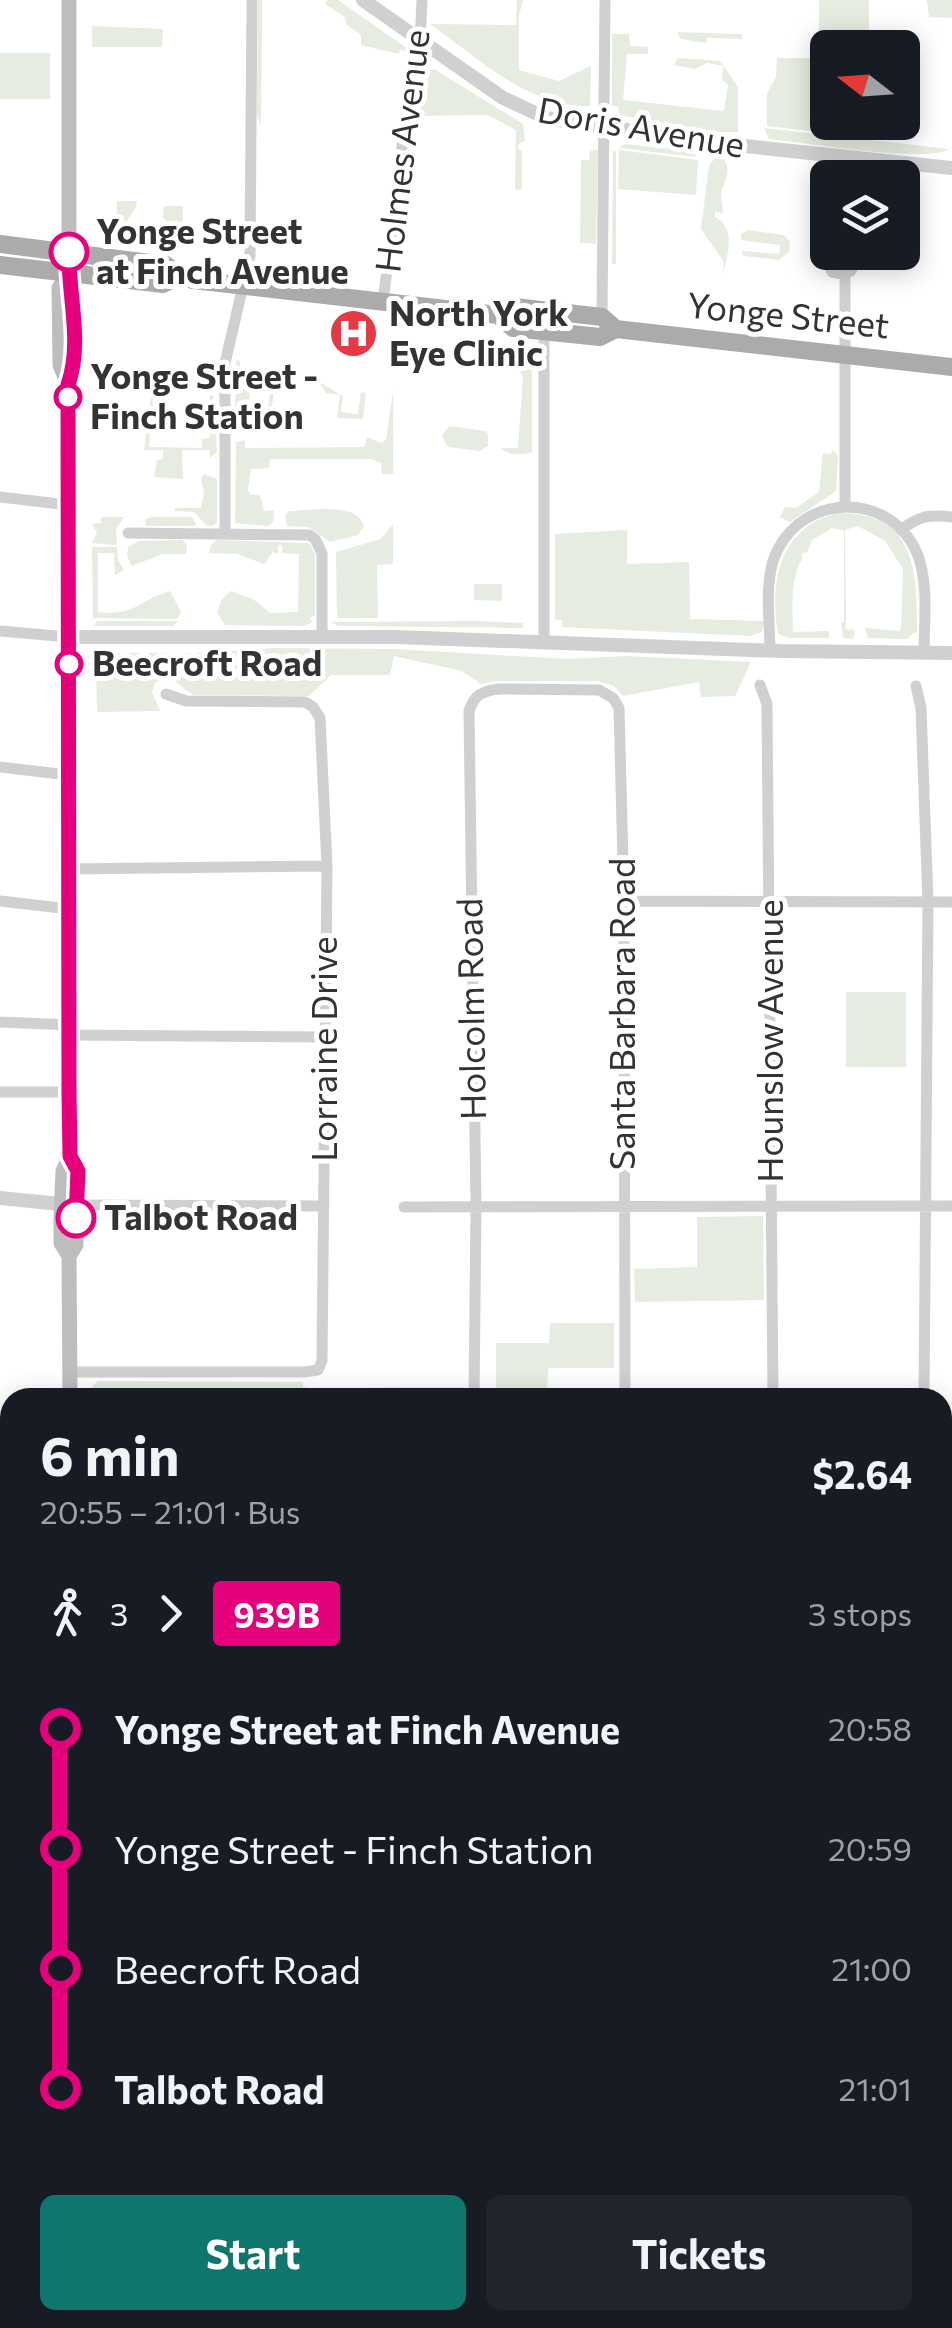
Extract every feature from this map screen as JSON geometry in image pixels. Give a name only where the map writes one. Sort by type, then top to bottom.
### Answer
[{"type":"main road","points":[[69,0],[69,273],[74,291],[74,366],[68,385],[69,1092],[70,1156],[78,1171],[69,1205],[76,1245],[70,1256],[70,1388]]},
{"type":"main road","name":"Yonge Street","points":[[0,244],[166,266],[179,276],[244,286],[498,315],[515,308],[544,310],[609,323],[952,368]]},
{"type":"main road","name":"Yonge Street","points":[[0,265],[162,284],[179,276]]},
{"type":"main road","name":"Yonge Street","points":[[498,315],[513,328],[600,337],[609,323]]},
{"type":"street","points":[[225,533],[225,363],[250,256],[252,0]]},
{"type":"street","name":"Doris Avenue","points":[[363,0],[522,108],[558,121],[952,168]]},
{"type":"street","name":"Holmes Avenue","points":[[383,302],[406,106],[419,63],[422,0]]},
{"type":"street","points":[[605,0],[609,323]]},
{"type":"street","points":[[830,270],[845,274],[851,270]]},
{"type":"street","points":[[845,274],[845,505]]},
{"type":"street","points":[[544,310],[544,642]]},
{"type":"street","points":[[0,497],[68,505]]},
{"type":"street","points":[[770,651],[770,580],[778,548],[792,529],[808,517],[845,505],[876,512],[901,530],[913,545],[922,568],[924,653]]},
{"type":"street","points":[[901,530],[928,514],[952,517]]},
{"type":"street","points":[[128,533],[302,533],[315,539],[322,553],[322,636]]},
{"type":"street","points":[[0,630],[69,637],[322,636],[952,653]]},
{"type":"street","name":"Hounslow Avenue","points":[[760,685],[767,704],[771,902],[773,1388]]},
{"type":"street","points":[[916,686],[921,708],[928,902],[924,1388]]},
{"type":"street","name":"Holcolm Road","points":[[474,1388],[476,1206],[468,711],[473,699],[484,690],[548,690]]},
{"type":"street","name":"Santa Barbara Road","points":[[548,690],[599,690],[614,698],[619,708],[624,901],[625,1388]]},
{"type":"street","name":"Lorraine Drive","points":[[70,1372],[318,1370],[322,1352],[327,866],[320,718],[305,702],[186,701],[166,694]]},
{"type":"street","points":[[0,767],[68,775]]},
{"type":"street","points":[[69,869],[327,866]]},
{"type":"street","points":[[0,901],[69,910]]},
{"type":"street","points":[[624,901],[952,902]]},
{"type":"street","points":[[0,1022],[69,1030],[324,1037]]},
{"type":"street","points":[[0,1092],[69,1092]]},
{"type":"street","points":[[0,1198],[69,1205],[324,1206]]},
{"type":"street","points":[[404,1207],[952,1206]]},
{"type":"shaded area","points":[[258,0],[262,0],[261,125],[257,116]]},
{"type":"shaded area","points":[[338,0],[411,55],[400,49],[399,54],[361,45],[361,35],[346,24],[345,17],[325,4]]},
{"type":"shaded area","points":[[517,0],[523,0],[519,15],[519,70],[559,81],[591,66],[590,106],[546,99],[525,90],[430,24],[516,25]]},
{"type":"shaded area","points":[[819,0],[869,0],[869,30],[819,30]]},
{"type":"shaded area","points":[[927,0],[952,0],[952,18],[929,17]]},
{"type":"shaded area","points":[[92,26],[163,29],[162,47],[92,47]]},
{"type":"shaded area","points":[[677,32],[742,34],[742,39],[707,38],[706,43],[681,39]]},
{"type":"shaded area","points":[[612,34],[629,34],[630,46],[648,47],[648,54],[627,54],[623,100],[724,111],[728,85],[722,79],[723,66],[707,63],[695,69],[674,65],[678,58],[720,61],[738,87],[738,132],[712,132],[619,115],[618,106],[612,106]]},
{"type":"shaded area","points":[[0,53],[50,53],[50,99],[0,99]]},
{"type":"shaded area","points":[[777,58],[810,58],[810,131],[767,126],[767,94],[776,77]]},
{"type":"shaded area","points":[[434,69],[523,124],[525,141],[518,144],[522,151],[522,189],[515,190],[516,130],[488,115],[412,116],[424,73]]},
{"type":"shaded area","points":[[764,128],[810,133],[810,140],[870,140],[949,149],[916,154],[769,139]]},
{"type":"shaded area","points":[[625,144],[691,151],[697,157],[619,148]]},
{"type":"shaded area","points":[[598,150],[596,244],[580,243],[581,160],[589,160],[590,151]]},
{"type":"shaded area","points":[[619,150],[698,160],[696,195],[618,189]]},
{"type":"shaded area","points":[[616,151],[616,264],[612,264]]},
{"type":"shaded area","points":[[718,155],[728,172],[721,192],[723,213],[715,211],[728,236],[723,277],[724,262],[701,229],[709,165]]},
{"type":"shaded area","points":[[117,201],[137,201],[122,236],[116,236]]},
{"type":"shaded area","points":[[164,206],[183,206],[183,243],[177,243],[163,217]]},
{"type":"shaded area","points":[[748,230],[784,235],[790,242],[789,252],[779,260],[744,256],[741,251],[779,254],[780,245],[741,240],[741,234]]},
{"type":"shaded area","points":[[514,347],[523,348],[523,358],[532,359],[532,452],[520,454],[501,448],[518,448],[523,376],[520,371],[504,369],[504,363],[517,364],[518,351]]},
{"type":"shaded area","points":[[236,360],[240,361],[240,374],[253,375],[249,400],[241,400],[249,404],[248,414],[267,416],[270,392],[274,392],[270,419],[261,419],[261,430],[241,430],[241,420],[257,426],[258,419],[235,418]]},
{"type":"shaded area","points":[[319,382],[343,396],[341,412],[358,414],[361,392],[366,393],[363,419],[337,418],[340,395],[326,393]]},
{"type":"shaded area","points":[[152,389],[154,429],[150,430],[149,447],[202,448],[202,439],[210,438],[213,395],[217,452],[210,458],[209,450],[182,450],[183,479],[154,477],[163,450],[144,450]]},
{"type":"shaded area","points":[[393,391],[393,474],[382,474],[381,463],[371,459],[270,459],[269,468],[251,469],[248,490],[251,495],[260,495],[264,511],[274,510],[273,522],[268,526],[235,523],[236,442],[245,440],[245,448],[364,447],[367,437],[381,443],[386,440]]},
{"type":"shaded area","points":[[449,426],[485,431],[488,446],[480,451],[448,447],[442,436]]},
{"type":"shaded area","points":[[832,450],[838,456],[836,491],[790,522],[780,517],[785,507],[796,508],[819,492],[823,453],[831,454]]},
{"type":"shaded area","points":[[204,474],[217,479],[217,523],[212,526],[194,512],[175,511],[201,508]]},
{"type":"shaded area","points":[[343,510],[360,518],[364,526],[358,535],[330,542],[308,527],[287,526],[285,516],[289,511]]},
{"type":"shaded area","points":[[838,513],[864,515],[884,523],[898,535],[913,568],[917,633],[907,639],[868,638],[865,628],[901,628],[903,569],[885,541],[858,526],[845,530],[846,629],[855,630],[853,639],[843,638],[841,623],[844,531],[832,528],[812,540],[807,552],[802,553],[793,602],[793,632],[829,631],[829,638],[789,638],[778,634],[775,595],[783,558],[803,530]]},
{"type":"shaded area","points":[[101,517],[124,517],[116,529],[117,545],[92,543],[97,533],[92,524],[101,523]]},
{"type":"shaded area","points":[[192,517],[196,524],[146,526],[145,519]]},
{"type":"shaded area","points":[[393,524],[393,564],[377,565],[378,618],[337,618],[336,552],[381,539]]},
{"type":"shaded area","points":[[627,530],[627,564],[689,562],[690,619],[764,621],[762,632],[749,636],[562,627],[562,620],[555,620],[555,534]]},
{"type":"shaded area","points":[[182,540],[187,545],[186,554],[162,554],[132,566],[127,556],[128,547],[139,541]]},
{"type":"shaded area","points":[[216,540],[309,543],[315,554],[315,615],[309,619],[313,622],[303,626],[225,625],[217,612],[222,599],[231,591],[253,599],[270,613],[298,612],[299,554],[282,553],[282,545],[278,545],[278,554],[273,552],[264,564],[237,554],[209,553]]},
{"type":"shaded area","points":[[92,547],[117,547],[124,570],[115,575],[114,553],[98,553],[98,612],[129,610],[170,591],[181,612],[177,619],[93,618]]},
{"type":"shaded area","points":[[474,584],[502,584],[502,601],[474,600]]},
{"type":"shaded area","points":[[97,621],[178,621],[173,626],[94,626]]},
{"type":"shaded area","points":[[331,622],[523,623],[523,628],[338,626]]},
{"type":"shaded area","points":[[274,648],[751,662],[735,696],[701,697],[699,682],[623,696],[614,686],[598,681],[481,684],[462,671],[394,656],[390,675],[331,675],[309,696],[194,695],[167,679],[155,683],[152,692],[160,711],[97,712],[96,653],[204,653]]},
{"type":"shaded area","points":[[846,992],[906,992],[906,1067],[846,1067]]},
{"type":"shaded area","points":[[763,1216],[764,1300],[635,1302],[634,1269],[697,1267],[697,1217]]},
{"type":"shaded area","points":[[550,1323],[614,1323],[614,1368],[548,1368],[547,1388],[496,1388],[496,1343],[549,1343]]},
{"type":"shaded area","points":[[98,1381],[303,1382],[303,1387],[309,1388],[92,1388]]},
{"type":"shaded area","points":[[463,1387],[463,1388],[309,1388]]},
{"type":"bus line","name":"939B","points":[[69,252],[74,291],[74,366],[68,385],[69,1092],[70,1156],[78,1171],[76,1218]]},
{"type":"place","name":"Yonge Street at Finch Avenue","points":[[69,252]]},
{"type":"place","name":"North York Eye Clinic","points":[[354,334]]},
{"type":"place","name":"Yonge Street - Finch Station","points":[[68,397]]},
{"type":"place","name":"Beecroft Road","points":[[69,664]]},
{"type":"place","name":"Talbot Road","points":[[76,1218]]}]
